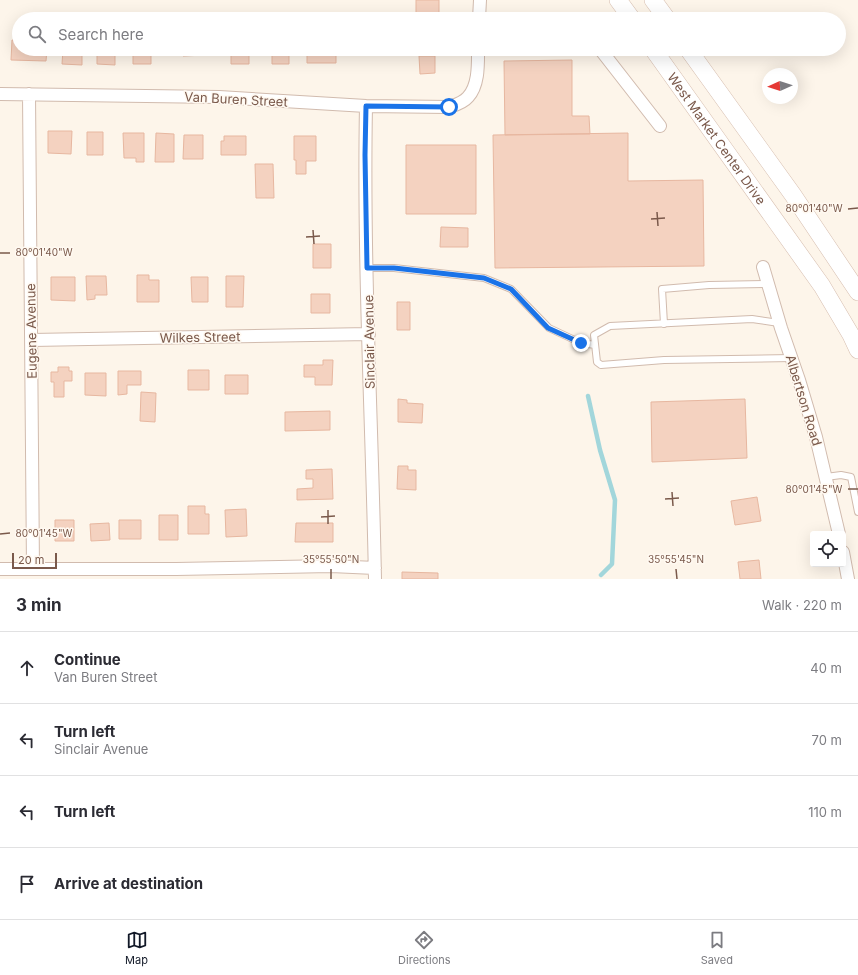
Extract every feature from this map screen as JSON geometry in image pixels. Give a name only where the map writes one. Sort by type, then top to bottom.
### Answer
[{"type":"main road","points":[[618,0],[627,12]]},
{"type":"main road","points":[[654,0],[662,12]]},
{"type":"main road","name":"West Market Center Drive","points":[[658,56],[822,286],[851,334],[858,350]]},
{"type":"main road","points":[[693,56],[797,202],[858,292]]},
{"type":"street","points":[[480,0],[480,12]]},
{"type":"street","name":"Van Buren Street","points":[[0,94],[219,97],[366,106],[449,107],[460,103],[468,97],[474,87],[477,73],[478,56]]},
{"type":"street","points":[[605,56],[660,126]]},
{"type":"street","name":"Eugene Avenue","points":[[29,94],[33,569]]},
{"type":"street","name":"Sinclair Avenue","points":[[366,106],[365,155],[367,268],[375,573]]},
{"type":"street","name":"Albertson Road","points":[[763,267],[779,323],[792,358],[816,437],[838,531]]},
{"type":"street","name":"Wilkes Street","points":[[32,340],[369,334]]},
{"type":"street","points":[[0,569],[176,569],[331,566],[375,573]]},
{"type":"street","points":[[846,567],[848,579]]},
{"type":"lane","points":[[367,268],[394,268],[484,278],[511,289],[548,328],[581,343],[595,345]]},
{"type":"lane","points":[[664,324],[662,289],[768,284]]},
{"type":"lane","points":[[779,323],[752,319],[610,326],[594,335],[597,362],[601,365],[654,361],[792,358]]},
{"type":"lane","points":[[826,477],[841,475],[851,477],[858,512]]},
{"type":"building","points":[[416,0],[439,0],[439,12],[416,12]]},
{"type":"building","points":[[12,40],[12,56],[46,56],[46,61],[11,60]]},
{"type":"building","points":[[63,56],[82,56],[82,65],[62,64]]},
{"type":"building","points":[[97,56],[115,56],[115,65],[97,64]]},
{"type":"building","points":[[133,56],[151,56],[151,64],[133,64]]},
{"type":"building","points":[[231,56],[249,56],[249,64],[231,64]]},
{"type":"building","points":[[272,56],[289,56],[289,64],[272,64]]},
{"type":"building","points":[[307,56],[336,56],[336,63],[307,63]]},
{"type":"building","points":[[419,56],[435,56],[435,73],[420,74]]},
{"type":"building","points":[[572,60],[572,116],[589,116],[590,134],[505,135],[504,61]]},
{"type":"building","points":[[48,131],[72,131],[71,154],[48,153]]},
{"type":"building","points":[[87,132],[103,132],[103,155],[87,155]]},
{"type":"building","points":[[123,133],[144,133],[144,162],[136,162],[136,158],[124,158]]},
{"type":"building","points":[[156,133],[174,134],[174,162],[155,162]]},
{"type":"building","points":[[628,133],[628,181],[703,180],[704,266],[495,268],[493,135]]},
{"type":"building","points":[[184,135],[203,135],[203,159],[183,159]]},
{"type":"building","points":[[224,136],[246,136],[246,155],[221,155],[221,141],[224,141]]},
{"type":"building","points":[[294,136],[316,136],[316,161],[306,161],[306,174],[296,174],[296,160],[294,160]]},
{"type":"building","points":[[406,145],[476,145],[476,214],[406,214]]},
{"type":"building","points":[[255,164],[273,164],[274,198],[256,198]]},
{"type":"building","points":[[441,227],[468,228],[468,247],[440,247]]},
{"type":"building","points":[[313,244],[331,244],[331,268],[313,268]]},
{"type":"building","points":[[137,275],[149,275],[149,280],[159,280],[159,302],[137,302]]},
{"type":"building","points":[[86,276],[106,276],[107,295],[95,295],[95,299],[87,300]]},
{"type":"building","points":[[226,276],[244,276],[243,307],[226,307]]},
{"type":"building","points":[[51,277],[75,277],[75,301],[51,300]]},
{"type":"building","points":[[191,277],[208,277],[208,302],[192,302]]},
{"type":"building","points":[[311,294],[330,294],[330,313],[311,313]]},
{"type":"building","points":[[397,302],[410,302],[410,330],[397,330]]},
{"type":"building","points":[[323,360],[333,360],[332,385],[315,385],[315,377],[304,377],[304,365],[323,365]]},
{"type":"building","points":[[58,367],[69,367],[69,371],[72,371],[72,381],[64,381],[64,397],[54,397],[54,382],[51,382],[51,372],[58,372]]},
{"type":"building","points":[[188,370],[209,370],[209,390],[188,390]]},
{"type":"building","points":[[118,371],[141,371],[141,385],[127,385],[127,394],[118,395]]},
{"type":"building","points":[[85,373],[106,373],[106,396],[85,395]]},
{"type":"building","points":[[225,375],[248,375],[248,394],[225,394]]},
{"type":"building","points":[[141,392],[156,393],[155,422],[140,421]]},
{"type":"building","points":[[398,399],[407,400],[407,403],[423,404],[422,423],[398,422]]},
{"type":"building","points":[[745,399],[747,458],[652,462],[651,402]]},
{"type":"building","points":[[330,411],[330,430],[285,431],[285,412]]},
{"type":"building","points":[[398,466],[408,466],[408,470],[416,470],[416,490],[397,489]]},
{"type":"building","points":[[332,469],[333,499],[297,500],[297,489],[313,488],[313,479],[306,479],[306,470]]},
{"type":"building","points":[[757,497],[761,521],[735,525],[731,501]]},
{"type":"building","points":[[188,506],[205,506],[205,514],[209,514],[209,534],[188,534]]},
{"type":"building","points":[[246,509],[247,536],[226,537],[225,510]]},
{"type":"building","points":[[159,515],[178,515],[178,540],[159,540]]},
{"type":"building","points":[[55,520],[74,520],[74,541],[55,541]]},
{"type":"building","points":[[119,520],[141,520],[141,539],[119,539]]},
{"type":"building","points":[[109,523],[110,540],[91,541],[90,524]]},
{"type":"building","points":[[296,523],[333,523],[333,542],[295,542]]},
{"type":"building","points":[[759,560],[761,579],[740,579],[738,562]]},
{"type":"building","points":[[402,572],[438,573],[438,579],[402,579]]},
{"type":"waterway","points":[[588,396],[600,450],[615,500],[612,564],[601,575]]},
{"type":"route","points":[[449,107],[366,106],[365,155],[367,268],[394,268],[484,278],[511,289],[548,328],[581,343]]}]
